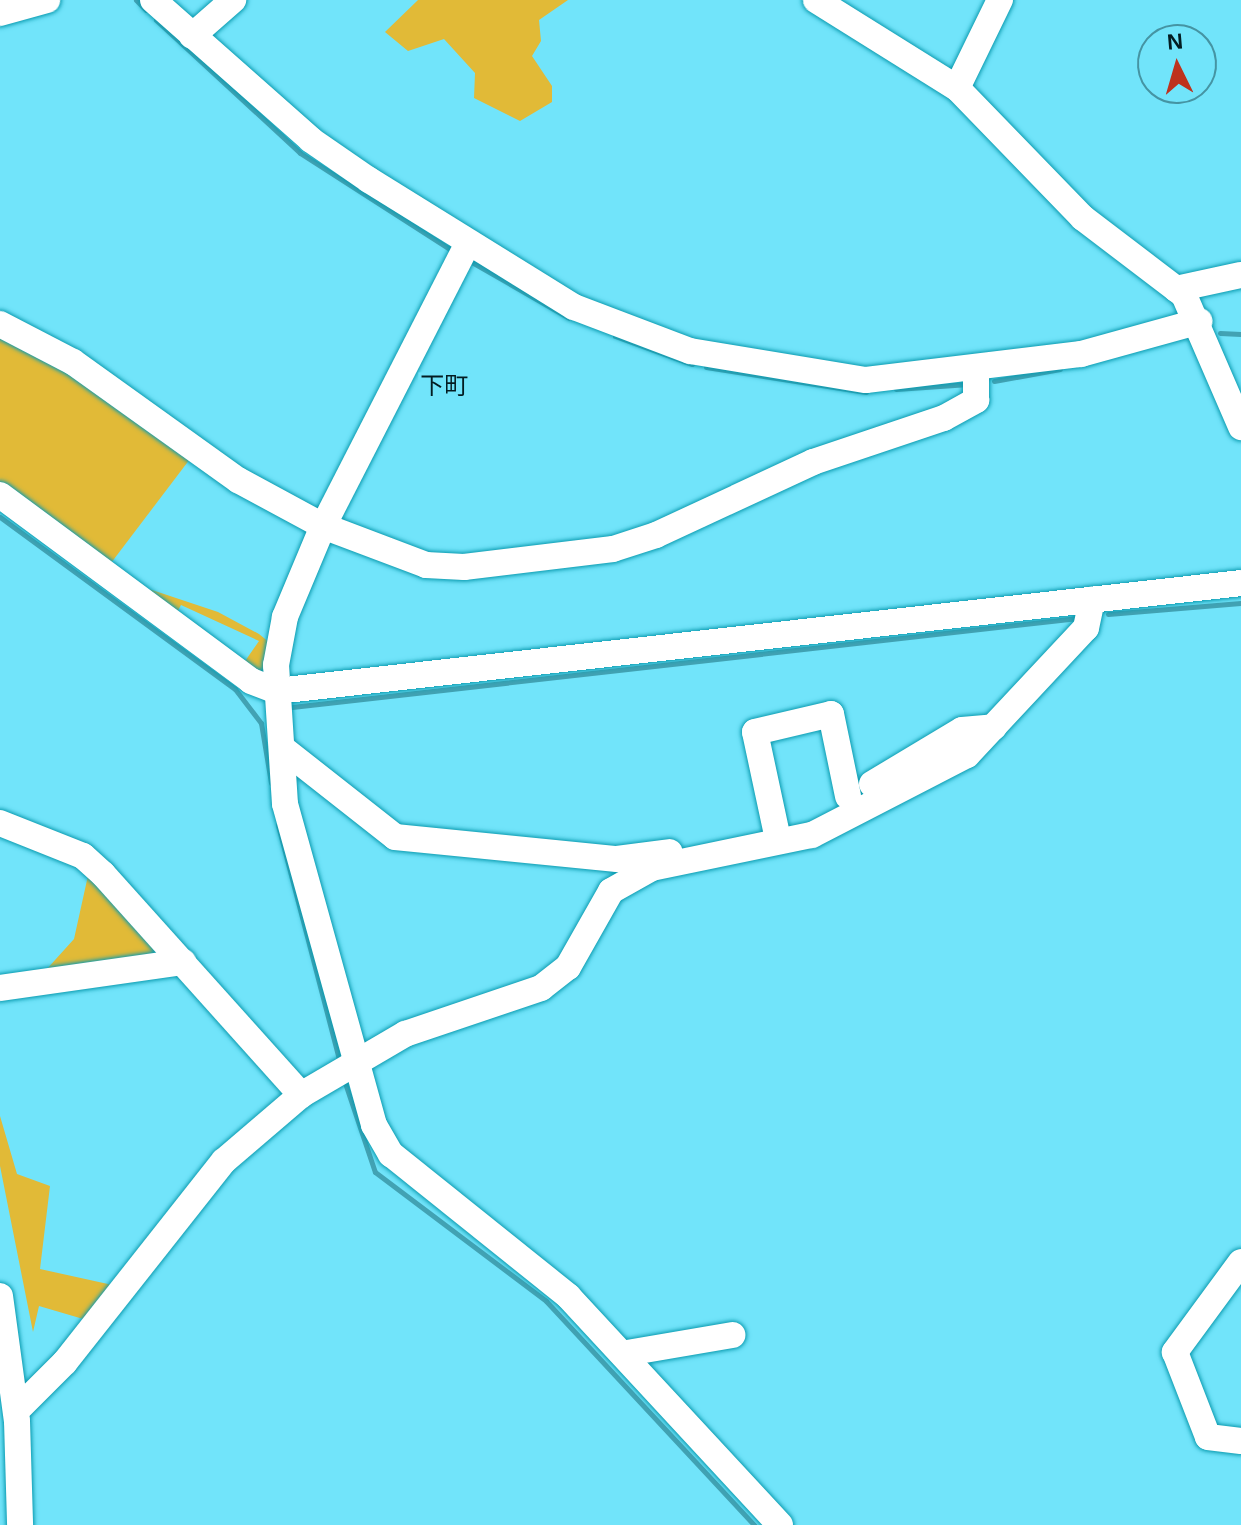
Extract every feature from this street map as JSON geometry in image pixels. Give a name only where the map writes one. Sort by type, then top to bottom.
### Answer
[{"type":"street","points":[[0,13],[47,0]]},
{"type":"street","points":[[153,0],[322,149],[574,307],[690,351],[866,380],[976,371],[1081,354],[1200,321]]},
{"type":"street","points":[[192,36],[233,0]]},
{"type":"street","points":[[816,0],[957,88],[1083,218],[1176,289],[1200,321],[1241,427]]},
{"type":"street","points":[[957,88],[1000,0]]},
{"type":"street","points":[[468,243],[323,526],[276,648],[285,804],[374,1125],[391,1154],[568,1296],[627,1353],[780,1525]]},
{"type":"street","points":[[1176,289],[1241,275]]},
{"type":"street","points":[[0,324],[73,362],[238,480],[323,526],[426,565],[613,549],[813,462],[944,418],[976,400],[976,371]]},
{"type":"street","points":[[0,495],[251,681],[277,691],[1241,583]]},
{"type":"street","points":[[11,1421],[65,1362],[224,1161],[301,1095],[357,1057],[541,988],[568,967],[611,891],[652,868],[812,835],[967,755],[1086,628],[1092,600]]},
{"type":"street","points":[[776,830],[755,732],[831,714],[848,796]]},
{"type":"street","points":[[282,748],[395,837],[617,859],[728,845],[776,830],[848,796],[962,730],[994,727]]},
{"type":"street","points":[[0,823],[83,856],[183,962],[301,1095]]},
{"type":"street","points":[[0,988],[183,962]]},
{"type":"street","points":[[1241,1262],[1175,1352],[1208,1437],[1241,1441]]},
{"type":"street","points":[[0,1296],[20,1525]]},
{"type":"street","points":[[627,1353],[732,1335]]},
{"type":"shaded area","points":[[418,0],[568,0],[539,20],[541,41],[532,56],[552,86],[552,102],[520,121],[474,98],[475,73],[444,39],[408,51],[385,32]]},
{"type":"shaded area","points":[[0,330],[193,455],[108,567],[0,485]]},
{"type":"shaded area","points":[[149,589],[218,612],[259,634],[270,643],[265,674],[241,667],[259,641],[181,605],[174,618]]},
{"type":"shaded area","points":[[89,871],[168,953],[46,970],[74,939]]},
{"type":"shaded area","points":[[0,1116],[17,1174],[50,1186],[40,1269],[117,1286],[90,1321],[39,1306],[33,1332],[0,1166]]},
{"type":"waterway","points":[[136,0],[146,10]]},
{"type":"waterway","points":[[156,20],[300,153],[451,250]]},
{"type":"waterway","points":[[470,261],[569,318]]},
{"type":"waterway","points":[[1220,333],[1241,334]]},
{"type":"waterway","points":[[615,336],[692,364]]},
{"type":"waterway","points":[[706,367],[866,392]]},
{"type":"waterway","points":[[994,381],[1060,369]]},
{"type":"waterway","points":[[896,389],[969,384]]},
{"type":"waterway","points":[[0,517],[235,689],[261,723],[271,783]]},
{"type":"waterway","points":[[1108,614],[1241,603]]},
{"type":"waterway","points":[[292,707],[1078,618]]},
{"type":"waterway","points":[[278,825],[340,1063]]},
{"type":"waterway","points":[[344,1080],[375,1172],[546,1301],[754,1525]]},
{"type":"district","name":"下町","points":[[444,386]]}]
